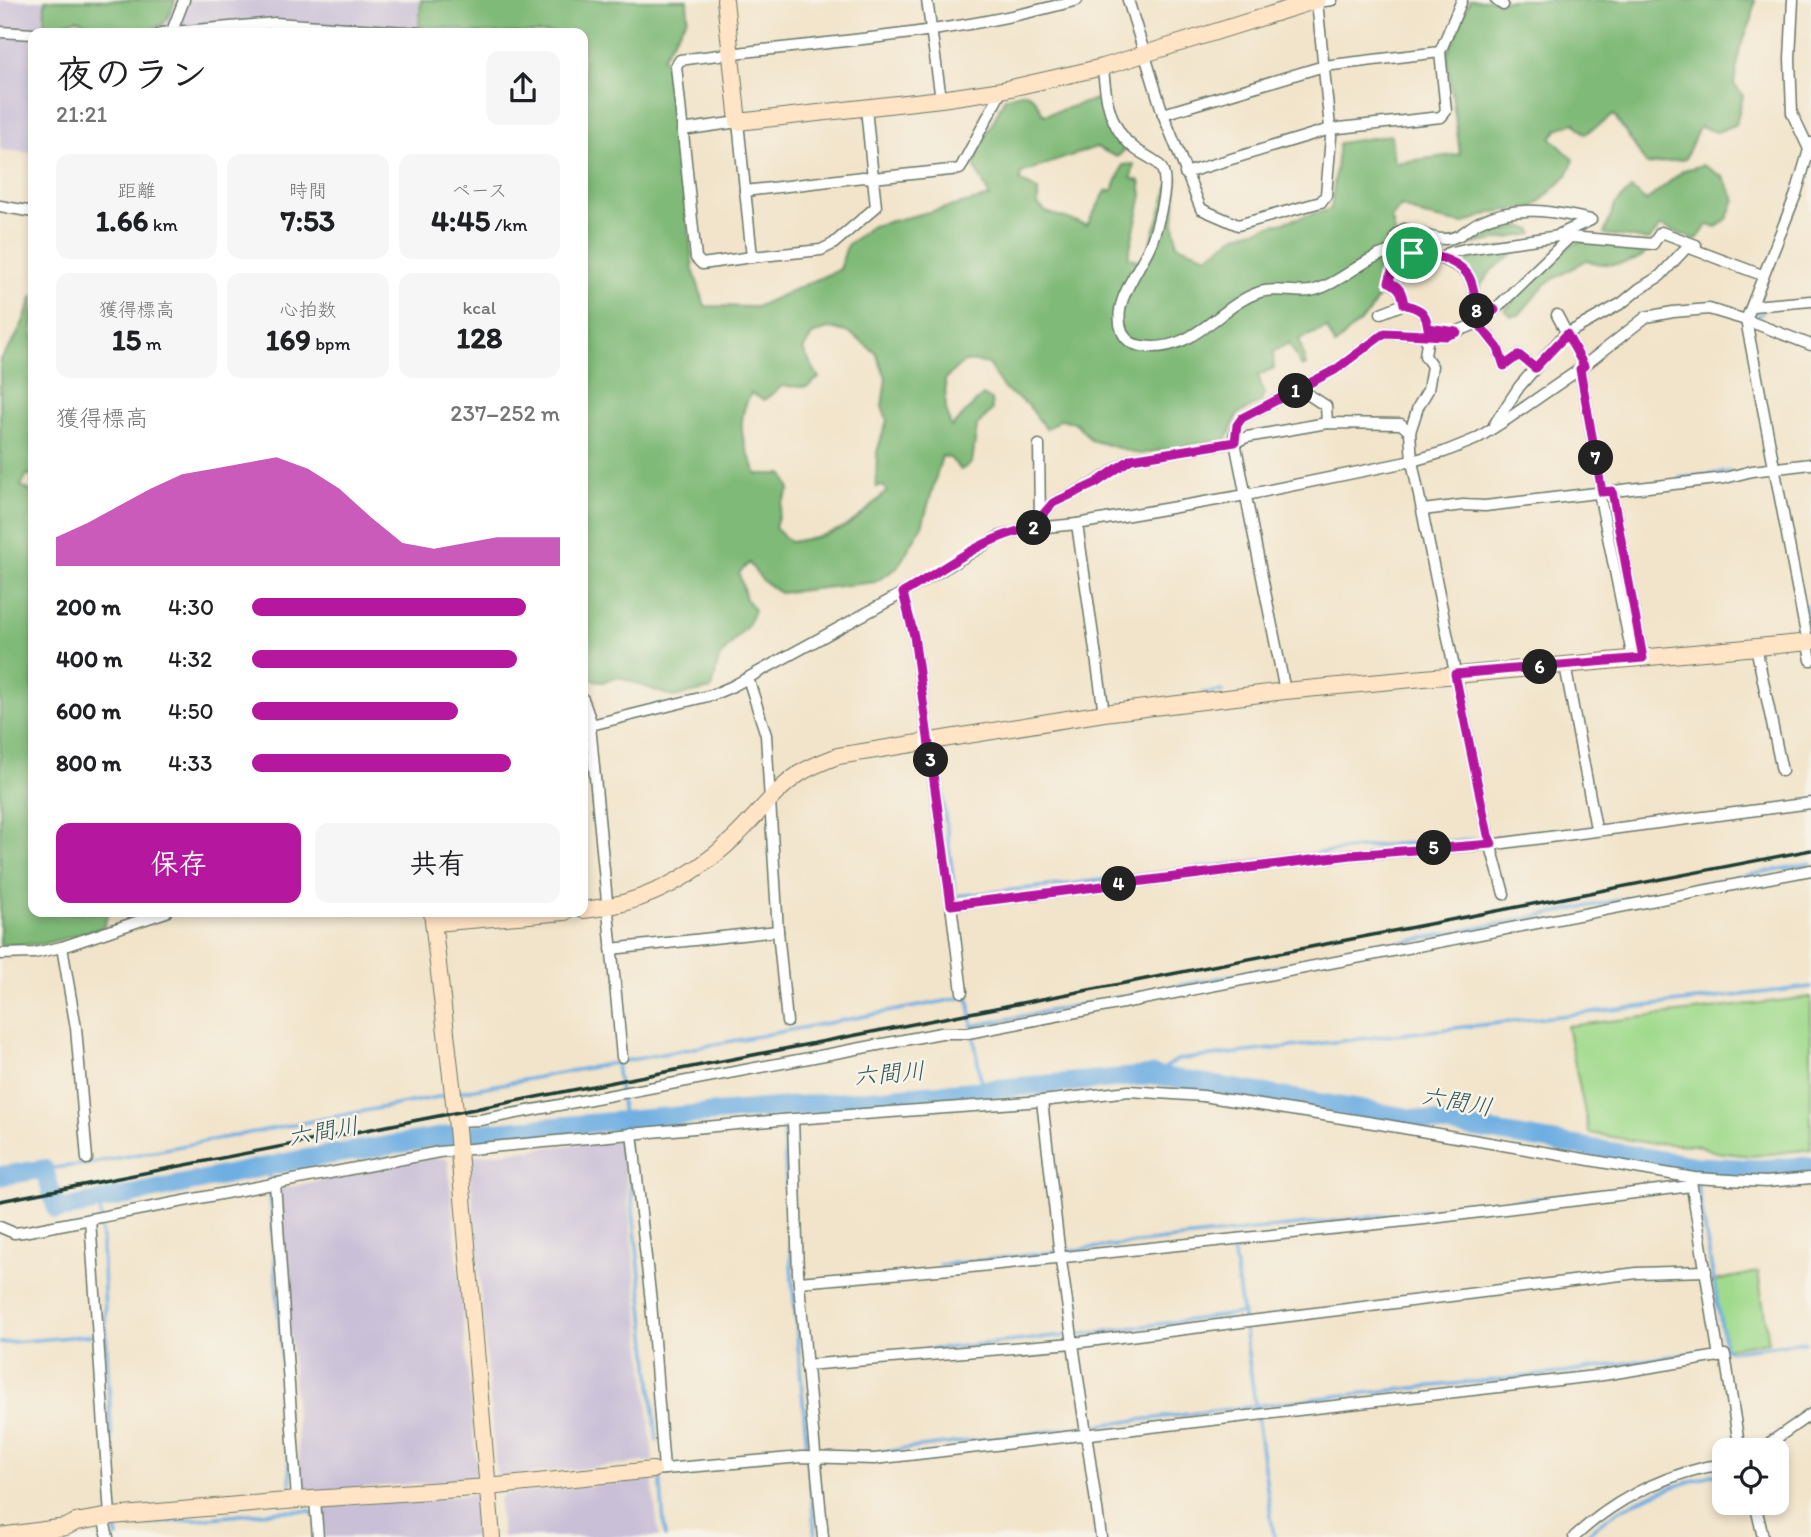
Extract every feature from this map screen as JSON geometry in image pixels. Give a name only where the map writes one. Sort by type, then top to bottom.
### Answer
[{"type":"street","points":[[169,28],[184,0]]},
{"type":"street","points":[[724,0],[752,257]]},
{"type":"street","points":[[927,0],[941,99]]},
{"type":"street","points":[[866,107],[876,207],[821,250],[702,264],[696,258],[676,66],[680,60],[931,30],[1009,17],[1077,0]]},
{"type":"street","points":[[682,130],[1002,90],[1103,67],[1144,54],[1322,1],[1330,129],[1326,195],[1321,202],[1238,225],[1201,208],[1163,114],[1144,54],[1128,0]]},
{"type":"street","points":[[1185,173],[1330,129],[1441,117],[1446,111],[1440,52],[1462,0]]},
{"type":"street","points":[[1793,0],[1790,58],[1792,113],[1810,146],[1808,165],[1746,320],[1811,660]]},
{"type":"street","points":[[215,28],[275,23],[348,28]]},
{"type":"street","points":[[0,32],[28,34]]},
{"type":"street","points":[[1163,114],[1324,66],[1440,52]]},
{"type":"street","points":[[1103,67],[1105,97],[1112,118],[1133,148],[1158,163],[1164,177],[1151,245],[1120,310],[1122,332],[1132,344],[1149,347],[1182,341],[1249,296],[1269,290],[1316,290],[1394,250],[1442,259],[1467,274],[1478,315],[1490,307],[1495,310]]},
{"type":"street","points":[[745,191],[960,169],[1002,90]]},
{"type":"street","points":[[0,206],[28,211]]},
{"type":"street","points":[[1394,250],[1396,236],[1404,229],[1440,240],[1450,239],[1496,215],[1520,210],[1552,211],[1591,220],[1559,236]]},
{"type":"street","points":[[1442,259],[1448,253],[1465,249],[1559,236],[1653,244],[1661,232],[1763,272]]},
{"type":"street","points":[[1284,687],[1235,442],[1237,425],[1242,418],[1335,370],[1385,333],[1446,336],[1478,323],[1495,310],[1571,236]]},
{"type":"street","points":[[1490,430],[1519,387],[1567,334],[1622,303],[1660,276],[1687,247],[1763,272]]},
{"type":"street","points":[[1404,304],[1402,292],[1389,282],[1390,273],[1400,261],[1412,253]]},
{"type":"street","points":[[1752,306],[1811,302]]},
{"type":"street","points":[[1381,313],[1404,304],[1422,310],[1427,316],[1428,328],[1457,332]]},
{"type":"street","points":[[622,1057],[588,726],[712,695],[903,593],[998,537],[1040,523],[1077,524],[1246,495],[1412,461],[1454,448],[1490,430],[1582,367],[1646,317],[1709,309],[1811,345]]},
{"type":"street","points":[[1557,315],[1582,367],[1637,654]]},
{"type":"street","points":[[1478,323],[1498,348],[1504,366],[1519,355],[1535,368]]},
{"type":"street","points":[[1428,335],[1424,356],[1432,366],[1428,390],[1418,407],[1410,432],[1412,461],[1490,840],[1504,894]]},
{"type":"street","points":[[1300,389],[1326,406],[1327,422]]},
{"type":"street","points":[[1040,523],[1053,503],[1096,483],[1131,459],[1235,442],[1247,437],[1327,422],[1401,424],[1410,432]]},
{"type":"street","points":[[1040,445],[1040,523]]},
{"type":"street","points":[[1423,510],[1464,505],[1485,506],[1725,478],[1773,468],[1811,464]]},
{"type":"street","points":[[1077,524],[1103,708]]},
{"type":"street","points":[[903,593],[914,636],[933,740],[955,905],[962,992]]},
{"type":"street","points":[[588,909],[607,907],[655,892],[702,866],[799,775],[838,756],[1103,708],[1455,670],[1565,665],[1637,654],[1809,642]]},
{"type":"street","points":[[1756,647],[1782,771]]},
{"type":"street","points":[[1565,665],[1595,823]]},
{"type":"street","points":[[748,678],[766,735],[778,931],[787,1022]]},
{"type":"street","points":[[955,905],[1351,855],[1811,803]]},
{"type":"street","points":[[0,1227],[14,1233],[23,1232],[439,1152],[480,1120],[941,1033],[973,1032],[1811,870]]},
{"type":"street","points":[[0,954],[34,953],[62,947],[151,917]]},
{"type":"street","points":[[433,917],[457,1136],[492,1537]]},
{"type":"street","points":[[611,949],[778,931]]},
{"type":"street","points":[[62,947],[76,1028],[87,1159]]},
{"type":"street","points":[[457,1136],[489,1146],[1042,1101],[1129,1091],[1203,1096],[1693,1181]]},
{"type":"street","points":[[1042,1101],[1060,1252],[1101,1537]]},
{"type":"street","points":[[786,1120],[806,1364],[810,1457],[824,1537]]},
{"type":"street","points":[[627,1134],[651,1302],[660,1469]]},
{"type":"street","points":[[799,1279],[948,1269],[1060,1252],[1424,1219],[1693,1181],[1766,1182],[1811,1178]]},
{"type":"street","points":[[1693,1181],[1718,1351]]},
{"type":"street","points":[[275,1182],[297,1500]]},
{"type":"street","points":[[96,1218],[97,1335],[112,1516],[108,1537]]},
{"type":"street","points":[[806,1364],[1073,1343],[1637,1273],[1706,1271]]},
{"type":"street","points":[[0,1536],[54,1529],[112,1516],[297,1500],[488,1488],[660,1469],[810,1457],[874,1459],[1086,1430],[1603,1375],[1718,1351],[1725,1355],[1739,1438]]},
{"type":"street","points":[[1777,1438],[1811,1414]]},
{"type":"street","points":[[1574,1537],[1595,1518],[1637,1491],[1671,1477],[1712,1466]]},
{"type":"street","points":[[315,1500],[318,1537]]},
{"type":"street","points":[[1758,1515],[1763,1537]]},
{"type":"shaded area","points":[[0,0],[44,0],[42,28],[28,28],[28,153],[0,150]]},
{"type":"shaded area","points":[[179,0],[419,0],[418,28],[160,28],[167,22]]},
{"type":"shaded area","points":[[622,1139],[653,1461],[497,1477],[469,1160],[472,1156]]},
{"type":"shaded area","points":[[426,1159],[448,1160],[477,1472],[472,1479],[307,1492],[301,1488],[280,1189]]},
{"type":"shaded area","points":[[652,1480],[659,1537],[502,1537],[499,1500],[504,1494]]},
{"type":"shaded area","points":[[473,1495],[480,1502],[484,1537],[325,1537],[324,1506]]},
{"type":"green space","points":[[45,0],[175,0],[166,20],[154,28],[87,28],[85,22],[77,19],[66,23],[64,28],[44,28]]},
{"type":"green space","points":[[421,0],[687,0],[688,17],[663,56],[664,60],[670,61],[693,269],[705,306],[756,307],[840,269],[847,245],[872,226],[990,197],[973,163],[1005,97],[1025,92],[1034,98],[1044,115],[1100,98],[1107,118],[1128,147],[1117,157],[1096,147],[1021,173],[1020,181],[1038,190],[1038,205],[1046,212],[1087,225],[1106,191],[1113,190],[1123,165],[1134,164],[1131,178],[1140,181],[1142,195],[1128,257],[1144,263],[1169,186],[1177,179],[1174,222],[1177,245],[1207,256],[1237,235],[1331,209],[1339,143],[1391,135],[1394,163],[1460,154],[1447,55],[1470,0],[1755,0],[1752,19],[1740,48],[1734,84],[1743,96],[1736,124],[1717,132],[1699,127],[1685,159],[1647,165],[1614,115],[1585,134],[1575,123],[1559,128],[1551,138],[1574,160],[1566,177],[1534,207],[1494,212],[1462,224],[1424,216],[1401,206],[1391,219],[1395,233],[1394,255],[1402,270],[1385,285],[1369,313],[1335,345],[1327,328],[1299,339],[1306,365],[1302,367],[1289,343],[1273,352],[1274,368],[1258,375],[1264,393],[1261,402],[1238,414],[1227,439],[1139,454],[1091,440],[1076,423],[1061,419],[1046,429],[1028,405],[1004,389],[988,364],[973,361],[959,365],[945,380],[946,409],[951,427],[983,395],[991,400],[992,410],[977,426],[972,463],[961,470],[950,458],[942,456],[922,526],[897,568],[875,582],[780,593],[763,581],[749,563],[739,573],[746,599],[754,610],[748,625],[719,658],[712,689],[673,697],[619,677],[602,682],[588,679],[588,28],[419,26]],"holes":[[[830,328],[850,333],[876,353],[886,378],[882,407],[887,420],[877,452],[876,487],[883,486],[887,491],[864,513],[844,527],[822,536],[790,542],[775,528],[782,503],[790,489],[783,474],[757,474],[744,443],[743,414],[751,393],[764,400],[782,386],[807,387],[819,378],[803,350],[812,335]]]},
{"type":"green space","points":[[1703,165],[1723,177],[1735,199],[1728,218],[1717,227],[1708,225],[1696,240],[1661,226],[1649,240],[1604,234],[1615,205],[1631,189],[1646,201],[1684,170]]},
{"type":"green space","points":[[1521,226],[1532,230],[1533,234],[1449,248],[1441,253],[1421,249],[1422,243],[1481,238]]},
{"type":"green space","points":[[1581,241],[1642,247],[1647,251],[1635,260],[1619,264],[1602,264],[1587,260],[1545,284],[1519,315],[1510,316],[1505,310],[1531,281],[1571,246]]},
{"type":"green space","points":[[1527,244],[1492,270],[1478,289],[1463,265],[1483,251]]},
{"type":"green space","points":[[28,309],[28,474],[21,486],[28,490],[28,917],[107,917],[103,928],[43,944],[0,945],[0,359],[16,338]]},
{"type":"green space","points":[[1811,997],[1811,1149],[1752,1156],[1716,1152],[1695,1145],[1647,1143],[1589,1133],[1567,1026]]},
{"type":"green space","points":[[1758,1272],[1769,1342],[1725,1348],[1714,1281]]},
{"type":"waterway","points":[[1754,318],[1762,313]]},
{"type":"waterway","points":[[1680,478],[1731,472]]},
{"type":"waterway","points":[[1606,493],[1629,612]]},
{"type":"waterway","points":[[1806,605],[1811,631]]},
{"type":"waterway","points":[[1203,693],[1223,691]]},
{"type":"waterway","points":[[936,745],[956,901]]},
{"type":"waterway","points":[[1493,838],[1531,834]]},
{"type":"waterway","points":[[955,896],[1385,845],[1485,839]]},
{"type":"waterway","points":[[972,1026],[1811,863]]},
{"type":"waterway","points":[[1154,1075],[1177,1060],[1811,987]]},
{"type":"waterway","points":[[967,988],[982,1090]]},
{"type":"waterway","points":[[459,1092],[967,997]]},
{"type":"waterway","points":[[616,1064],[657,1441]]},
{"type":"waterway","name":"六間川","points":[[0,1176],[44,1169],[57,1210],[298,1160],[453,1135],[1154,1075],[1698,1166],[1757,1169],[1811,1166]]},
{"type":"waterway","points":[[44,1169],[87,1164],[448,1095]]},
{"type":"waterway","points":[[782,1108],[792,1277],[815,1537]]},
{"type":"waterway","points":[[268,1166],[269,1178]]},
{"type":"waterway","points":[[1697,1182],[1725,1348],[1730,1351],[1805,1342]]},
{"type":"waterway","points":[[270,1190],[291,1490]]},
{"type":"waterway","points":[[940,1265],[1604,1191]]},
{"type":"waterway","points":[[0,1343],[106,1334],[100,1200]]},
{"type":"waterway","points":[[1232,1241],[1274,1537]]},
{"type":"waterway","points":[[1077,1335],[1243,1313]]},
{"type":"waterway","points":[[106,1334],[115,1510]]},
{"type":"waterway","points":[[926,1350],[1065,1336]]},
{"type":"waterway","points":[[880,1452],[1335,1396],[1561,1373],[1725,1348]]},
{"type":"waterway","points":[[660,1473],[665,1537]]},
{"type":"waterway","points":[[1584,1537],[1632,1503],[1712,1475]]},
{"type":"waterway","points":[[116,1527],[283,1511],[310,1511],[313,1514]]},
{"type":"waterway","points":[[116,1525],[117,1537]]},
{"type":"railway","points":[[0,1201],[1811,850]]},
{"type":"route","points":[[1412,253],[1449,261],[1467,274],[1478,315],[1490,307],[1495,310],[1478,323],[1498,348],[1504,366],[1519,355],[1535,368],[1567,334],[1584,366],[1580,369],[1602,492],[1612,491],[1643,658],[1455,674],[1492,844],[1351,855],[951,905],[914,636],[903,593],[998,537],[1040,527],[1040,518],[1053,503],[1067,494],[1096,483],[1131,459],[1235,442],[1237,425],[1242,418],[1335,370],[1385,333],[1446,336],[1457,332],[1428,328],[1427,316],[1422,310],[1404,304],[1402,292],[1389,282],[1393,268],[1412,253]]}]
